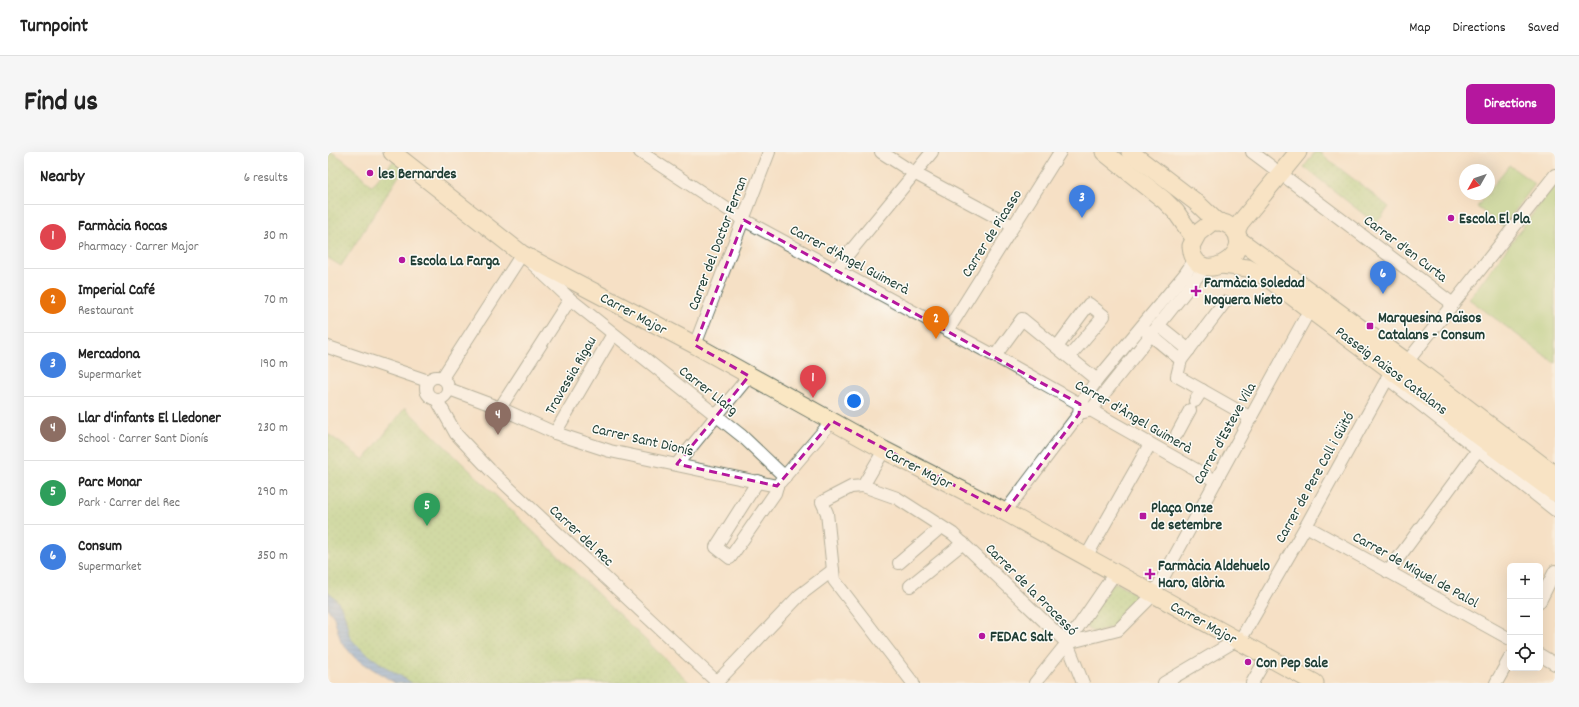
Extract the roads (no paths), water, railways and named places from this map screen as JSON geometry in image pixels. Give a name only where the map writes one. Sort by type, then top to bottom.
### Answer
[{"type":"main road","name":"Carrer Major","points":[[392,152],[522,254],[694,345],[884,450],[1005,512],[1315,683]]},
{"type":"main road","points":[[1104,152],[1164,200],[1176,212],[1194,238]]},
{"type":"main road","points":[[1229,229],[1276,170],[1285,152]]},
{"type":"main road","points":[[1276,170],[1298,152]]},
{"type":"main road","points":[[1139,154],[1229,229],[1555,475]]},
{"type":"main road","points":[[1208,224],[1229,229],[1238,245],[1232,257],[1207,264],[1191,246],[1194,238],[1208,224]]},
{"type":"main road","name":"Passeig Països Catalans","points":[[1207,264],[1240,267],[1257,272],[1310,309],[1390,374],[1555,493]]},
{"type":"street","name":"Carrer d'Àngel Guimerà","points":[[640,152],[744,220],[996,356],[1079,409],[1091,410],[1150,444],[1172,444],[1216,481]]},
{"type":"street","name":"Carrer del Doctor Ferran","points":[[694,345],[744,220],[769,152]]},
{"type":"street","points":[[881,152],[914,173],[1014,226]]},
{"type":"street","points":[[835,270],[932,152]]},
{"type":"street","name":"Carrer de Picasso","points":[[948,330],[1060,152]]},
{"type":"street","name":"Carrer d'en Curta","points":[[1252,152],[1453,304],[1407,362]]},
{"type":"street","points":[[1453,304],[1555,175]]},
{"type":"street","name":"Carrer Major","points":[[522,254],[570,299],[611,332]]},
{"type":"street","points":[[442,378],[522,254]]},
{"type":"street","points":[[1005,512],[1079,409],[1097,380],[1141,325],[1185,274],[1207,264]]},
{"type":"street","points":[[1091,410],[1207,264]]},
{"type":"street","points":[[500,408],[570,299]]},
{"type":"street","points":[[1225,302],[1181,360],[1177,376],[1250,418]]},
{"type":"street","points":[[1057,347],[1089,304],[1104,316],[1069,357]]},
{"type":"street","name":"Carrer d'Esteve Vila","points":[[1068,643],[1118,630],[1154,594],[1310,309]]},
{"type":"street","points":[[996,356],[1022,319],[1097,380]]},
{"type":"street","points":[[1141,325],[1150,336],[1181,360]]},
{"type":"street","points":[[1158,325],[1189,350]]},
{"type":"street","name":"Carrer Llarg","points":[[611,332],[764,455],[785,476]]},
{"type":"street","name":"Travessia Rigau","points":[[555,433],[611,332]]},
{"type":"street","points":[[328,348],[428,381]]},
{"type":"street","name":"Passeig Països Catalans","points":[[1390,374],[1478,450],[1555,510]]},
{"type":"street","name":"Carrer de Pere Coll i Güitó","points":[[1164,683],[1242,637],[1306,526],[1390,374]]},
{"type":"street","points":[[677,464],[749,376]]},
{"type":"street","points":[[432,378],[442,378],[448,382],[449,389],[445,397],[437,400],[430,398],[426,391],[428,381],[432,378]]},
{"type":"street","name":"Carrer Sant Dionís","points":[[449,389],[500,408],[555,433],[610,451],[777,486]]},
{"type":"street","points":[[1172,444],[1202,390]]},
{"type":"street","name":"Carrer del Rec","points":[[437,400],[456,434],[491,471],[717,683]]},
{"type":"street","points":[[758,481],[716,547],[730,558],[776,493],[777,486],[832,421]]},
{"type":"street","points":[[1086,557],[1150,444]]},
{"type":"street","points":[[884,450],[863,486],[851,487],[822,502],[827,513],[834,580],[913,683]]},
{"type":"street","points":[[1388,572],[1478,450]]},
{"type":"street","name":"Carrer de la Processó","points":[[863,486],[897,498],[941,526],[963,543],[1068,643],[1083,683]]},
{"type":"street","points":[[899,562],[941,526]]},
{"type":"street","name":"Carrer de Miquel de Palol","points":[[1306,526],[1507,637]]},
{"type":"street","name":"Carrer de la Processó","points":[[910,586],[963,543]]},
{"type":"street","points":[[717,683],[800,595],[833,570]]},
{"type":"street","points":[[1541,599],[1555,571]]},
{"type":"street","points":[[1035,683],[1068,643],[1115,573]]},
{"type":"street","points":[[1252,683],[1267,657]]},
{"type":"street","points":[[1543,658],[1555,664]]},
{"type":"street","points":[[1496,683],[1507,663]]},
{"type":"water","points":[[328,591],[343,610],[349,636],[354,643],[378,662],[412,683],[395,683],[355,658],[341,642],[334,617],[328,609]]},
{"type":"tunnel","points":[[1172,444],[1177,434]]},
{"type":"place","name":"les Bernardes","points":[[370,173]]},
{"type":"place","name":"Mercadona","points":[[1082,218]]},
{"type":"place","name":"Escola El Pla","points":[[1451,218]]},
{"type":"place","name":"Escola La Farga","points":[[402,260]]},
{"type":"place","name":"Farmàcia Soledad Noguera Nieto","points":[[1196,291]]},
{"type":"place","name":"Consum","points":[[1383,294]]},
{"type":"place","name":"Marquesina Països Catalans - Consum","points":[[1370,326]]},
{"type":"place","name":"Imperial Café","points":[[936,339]]},
{"type":"place","name":"Farmàcia Rocas","points":[[813,398]]},
{"type":"place","name":"Llar d'infants El Lledoner","points":[[498,435]]},
{"type":"place","name":"Plaça Onze de setembre","points":[[1143,516]]},
{"type":"place","name":"Parc Monar","points":[[427,526]]},
{"type":"place","name":"Farmàcia Aldehuelo Haro, Glòria","points":[[1150,574]]},
{"type":"place","name":"FEDAC Salt","points":[[982,636]]},
{"type":"place","name":"Con Pep Sale","points":[[1248,662]]}]
